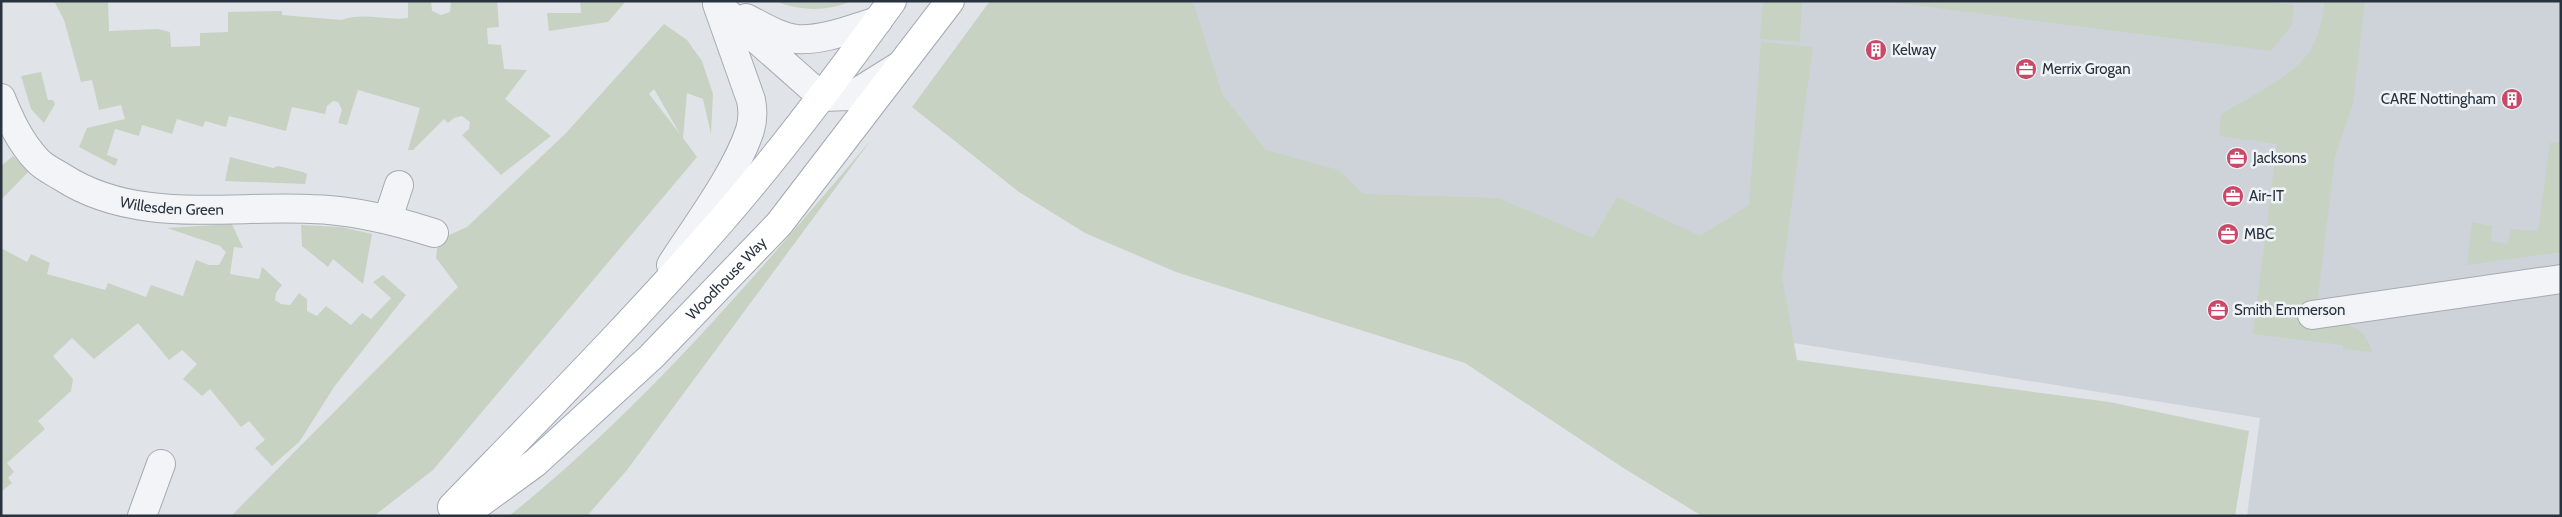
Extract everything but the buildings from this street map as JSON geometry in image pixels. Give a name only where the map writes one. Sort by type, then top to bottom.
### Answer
[{"type":"main road","name":"Woodhouse Way","points":[[462,516],[535,464],[651,357],[779,224],[950,1]]},
{"type":"main road","points":[[444,516],[566,390],[722,220],[822,97],[885,11]]},
{"type":"street","points":[[715,3],[822,97],[851,96],[900,65]]},
{"type":"street","points":[[715,3],[773,32],[797,39],[826,36],[885,11]]},
{"type":"street","points":[[648,300],[711,203],[743,148],[750,129],[753,113],[751,100],[715,3]]},
{"type":"street","name":"Willesden Green","points":[[1,98],[12,125],[38,161],[74,185],[106,199],[161,209],[312,208],[388,218],[434,233]]},
{"type":"street","points":[[388,218],[399,185]]},
{"type":"street","points":[[2312,315],[2561,279]]},
{"type":"street","points":[[142,516],[161,464]]},
{"type":"shaded area","points":[[1154,1],[2561,1],[2561,516],[2247,516],[2260,418],[1669,323],[1239,194]]},
{"type":"green space","points":[[54,1],[108,1],[109,31],[158,29],[170,32],[171,47],[200,46],[200,33],[228,32],[228,12],[282,11],[282,15],[342,20],[358,17],[400,19],[408,18],[408,1],[431,1],[432,11],[441,15],[450,12],[451,1],[497,1],[499,27],[487,28],[488,44],[501,45],[504,69],[527,70],[505,99],[551,136],[501,175],[462,135],[469,129],[470,122],[462,116],[454,118],[448,123],[444,119],[413,150],[408,150],[420,108],[358,90],[347,125],[338,123],[342,110],[338,102],[333,101],[327,106],[325,114],[292,107],[286,131],[229,116],[226,127],[205,121],[203,127],[177,119],[172,134],[142,125],[139,136],[115,129],[107,155],[118,159],[115,166],[79,147],[87,128],[125,119],[121,105],[99,110],[92,80],[81,82],[64,20]]},
{"type":"green space","points":[[580,1],[626,1],[608,22],[549,31],[547,13],[581,13]]},
{"type":"green space","points":[[775,1],[851,1],[833,7],[813,9],[794,7]]},
{"type":"green space","points":[[990,1],[1193,1],[1222,94],[1266,150],[1339,170],[1363,194],[1498,198],[1593,238],[1617,197],[1700,236],[1749,205],[1761,42],[1813,47],[1782,277],[1797,360],[2109,402],[2249,431],[2235,516],[1702,516],[1625,469],[1465,363],[1176,272],[1085,233],[1019,192],[912,107]]},
{"type":"green space","points":[[1763,1],[1802,1],[1800,42],[1760,39]]},
{"type":"green space","points":[[1882,1],[2263,1],[2294,5],[2292,25],[2271,51]]},
{"type":"green space","points":[[2325,1],[2365,1],[2353,104],[2335,156],[2318,298],[2309,301],[2314,325],[2342,324],[2357,329],[2363,334],[2372,352],[2343,349],[2343,345],[2253,334],[2277,144],[2219,136],[2221,114],[2270,86],[2304,59],[2317,38]]},
{"type":"green space","points":[[664,24],[687,40],[702,61],[713,94],[711,134],[703,99],[687,93],[683,138],[697,157],[433,470],[374,516],[231,516],[458,287],[436,258],[438,240],[467,227],[566,133]],"holes":[[[654,89],[680,134],[649,94]]]},
{"type":"green space","points":[[41,72],[48,100],[53,100],[55,104],[44,123],[31,109],[21,76]]},
{"type":"green space","points":[[871,140],[627,470],[587,516],[509,516],[559,474],[654,384],[743,288]]},
{"type":"green space","points":[[2561,140],[2561,252],[2467,265],[2472,222],[2492,226],[2491,241],[2508,244],[2511,229],[2538,231],[2550,143],[2560,142]]},
{"type":"green space","points":[[13,156],[29,171],[1,200],[1,166]]},
{"type":"green space","points":[[230,157],[273,168],[278,166],[303,172],[307,174],[305,184],[225,181]]},
{"type":"green space","points":[[232,224],[243,248],[234,247],[230,274],[259,279],[262,267],[282,285],[276,293],[275,300],[281,304],[290,305],[299,293],[307,299],[307,311],[317,316],[326,306],[351,325],[362,313],[371,319],[391,298],[373,282],[383,275],[406,295],[334,387],[300,441],[272,466],[255,448],[265,440],[249,421],[241,427],[210,389],[202,396],[183,379],[197,364],[182,350],[169,360],[138,323],[94,359],[72,338],[53,356],[73,379],[71,391],[38,421],[45,429],[7,463],[14,472],[8,478],[12,483],[1,492],[1,248],[27,262],[31,254],[50,263],[47,274],[105,290],[108,283],[146,297],[151,285],[183,296],[196,260],[209,265],[219,265],[226,252],[220,246],[167,228]]},
{"type":"green space","points":[[301,225],[341,227],[372,234],[363,284],[333,259],[328,267],[302,246]]},
{"type":"place","name":"Kelway","points":[[1876,50]]},
{"type":"place","name":"Merrix Grogan","points":[[2026,69]]},
{"type":"place","name":"CARE Nottingham","points":[[2512,99]]},
{"type":"place","name":"Jacksons","points":[[2237,158]]},
{"type":"place","name":"Air-IT","points":[[2233,196]]},
{"type":"place","name":"MBC","points":[[2228,234]]},
{"type":"place","name":"Smith Emmerson","points":[[2218,310]]}]
